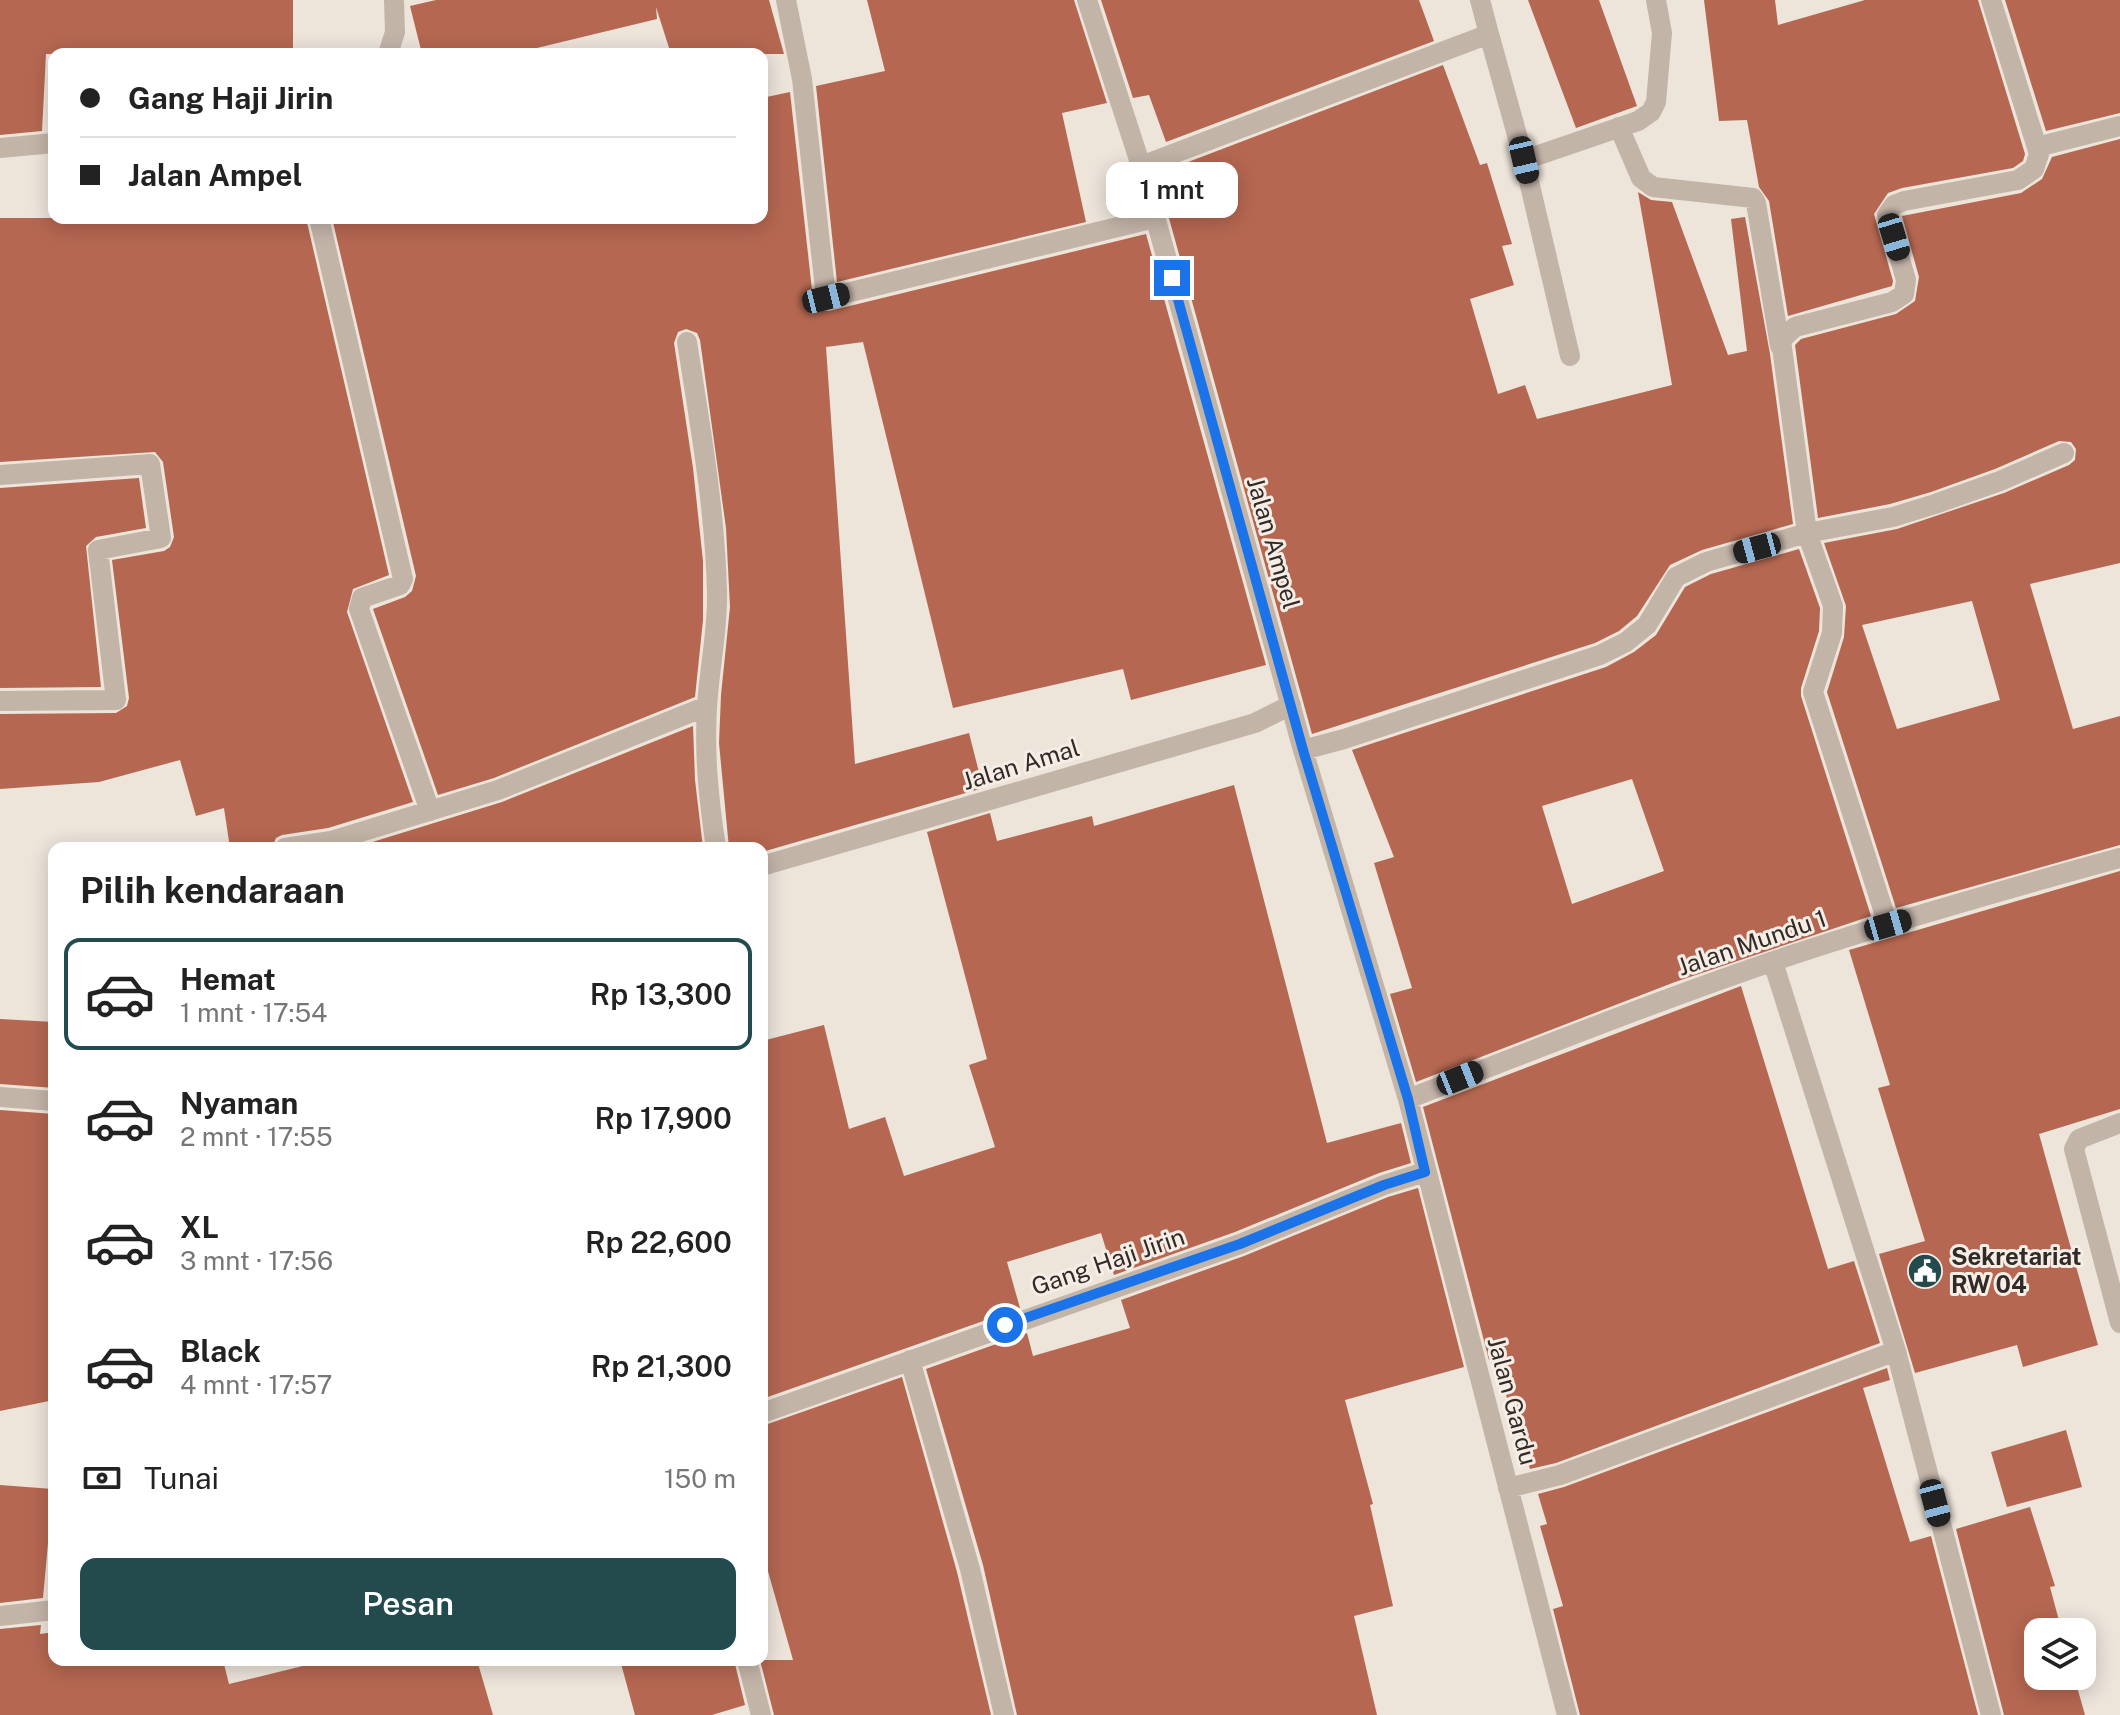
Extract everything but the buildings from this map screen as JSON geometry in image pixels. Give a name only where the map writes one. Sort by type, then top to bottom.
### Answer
[{"type":"street","points":[[390,48],[395,32],[394,0]]},
{"type":"street","points":[[786,0],[802,79],[826,298],[1155,218]]},
{"type":"street","name":"Jalan Ampel","points":[[1087,0],[1141,166],[1303,750],[1408,1099]]},
{"type":"street","points":[[1480,0],[1524,160],[1570,356]]},
{"type":"street","points":[[1524,160],[1638,121],[1651,112],[1656,102],[1662,33],[1656,0]]},
{"type":"street","points":[[1780,346],[1784,335],[1795,327],[1892,302],[1904,294],[1906,280],[1887,215],[1894,205],[2018,180],[2034,169],[2039,154],[1991,0]]},
{"type":"street","points":[[1141,166],[1489,34]]},
{"type":"street","points":[[2037,147],[2120,126]]},
{"type":"street","points":[[1619,127],[1641,178],[1653,187],[1753,198],[1756,203],[1807,533],[1828,584],[1833,606],[1832,633],[1813,692],[1888,925]]},
{"type":"street","points":[[0,148],[48,144]]},
{"type":"street","points":[[320,224],[403,579],[398,586],[362,598],[359,609],[430,811]]},
{"type":"street","points":[[687,342],[712,509],[717,594],[707,706],[706,778],[715,842]]},
{"type":"street","points":[[1303,750],[1600,655],[1626,642],[1647,625],[1676,577],[1706,562],[1807,533],[1893,517],[2000,481],[2064,453]]},
{"type":"street","points":[[0,475],[150,464],[161,538],[98,550],[116,700],[0,701]]},
{"type":"street","name":"Jalan Amal","points":[[768,864],[1255,723],[1291,705]]},
{"type":"street","points":[[324,842],[498,790],[707,706]]},
{"type":"street","name":"Jalan Mundu 1","points":[[1408,1099],[1566,1037],[1773,962],[1888,925],[2120,858]]},
{"type":"street","points":[[1773,962],[1896,1351],[1991,1715]]},
{"type":"street","points":[[0,1097],[48,1101]]},
{"type":"street","name":"Jalan Gardu","points":[[1408,1099],[1567,1715]]},
{"type":"street","points":[[2120,1123],[2079,1139],[2074,1149],[2120,1323]]},
{"type":"street","name":"Gang Haji Jirin","points":[[768,1411],[1240,1244],[1384,1185],[1425,1172]]},
{"type":"street","points":[[1508,1488],[1560,1475],[1896,1351]]},
{"type":"street","points":[[910,1360],[970,1569],[1004,1715]]},
{"type":"street","points":[[0,1616],[48,1611]]},
{"type":"street","points":[[749,1666],[761,1715]]},
{"type":"place","name":"Sekretariat RW 04","points":[[1925,1271]]},
{"type":"route","points":[[1005,1325],[1240,1244],[1384,1185],[1425,1172],[1408,1099],[1303,750],[1172,278]]}]
